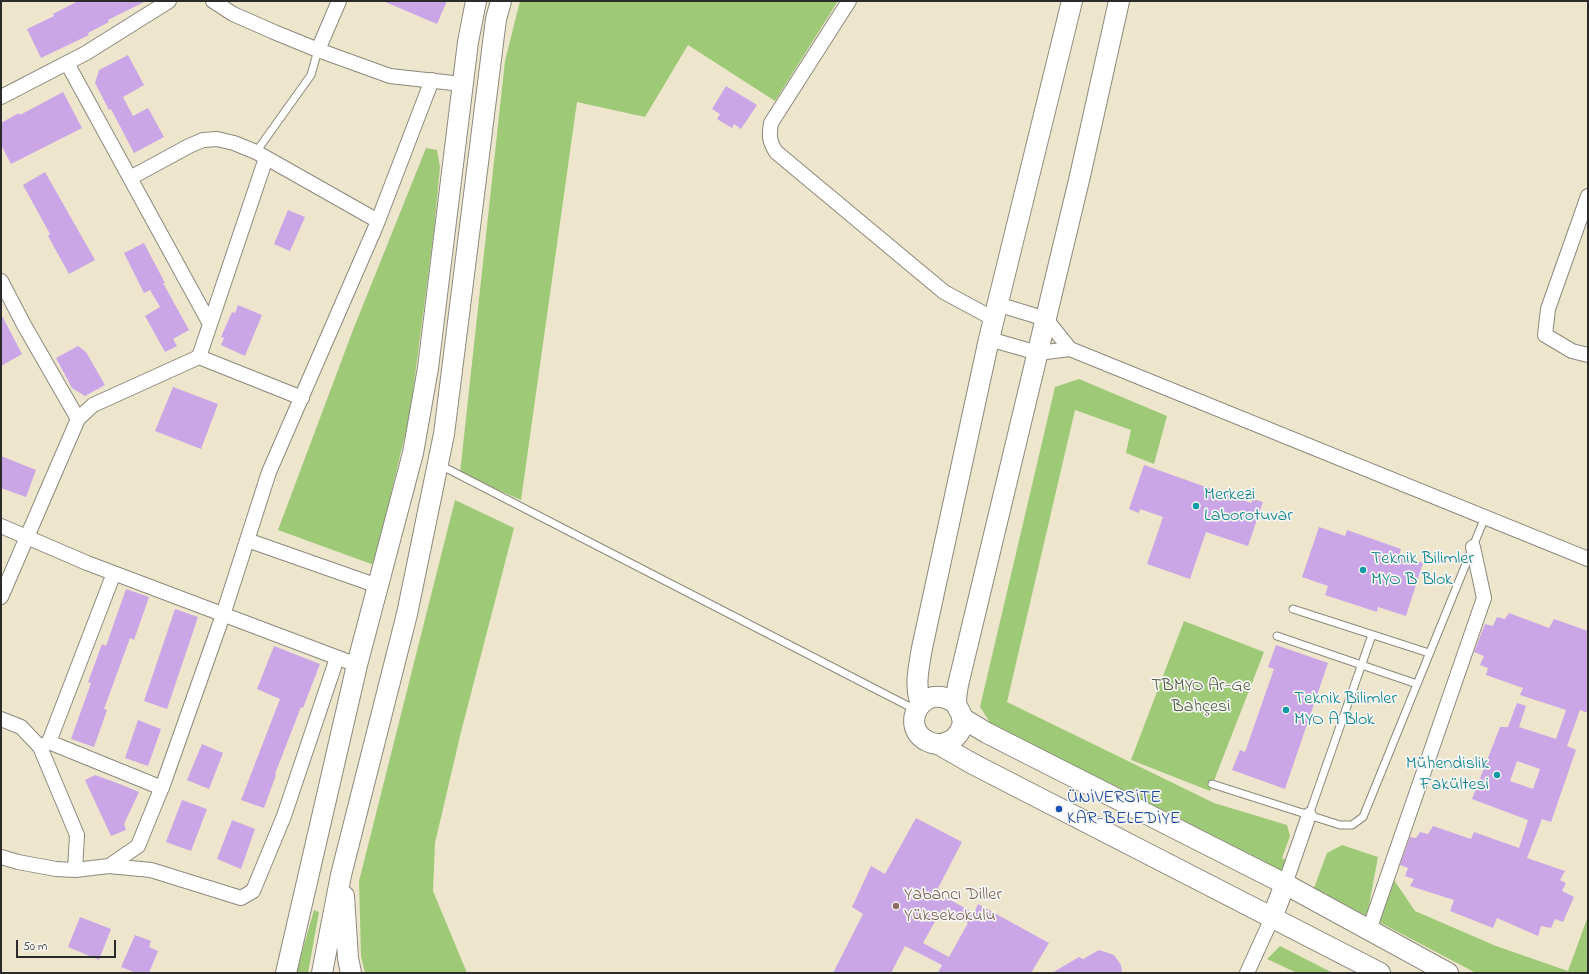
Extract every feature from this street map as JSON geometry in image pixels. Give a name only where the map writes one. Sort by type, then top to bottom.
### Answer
[{"type":"street","points":[[1,97],[86,53],[169,1]]},
{"type":"street","points":[[213,1],[233,14],[274,32],[318,50],[390,76],[462,84]]},
{"type":"street","points":[[318,50],[339,1]]},
{"type":"street","points":[[286,971],[357,665],[413,453],[428,368],[462,84],[476,1]]},
{"type":"street","points":[[322,973],[343,867],[407,614],[445,426],[496,19],[501,1]]},
{"type":"street","points":[[849,1],[771,123],[769,135],[770,144],[776,152],[944,292],[995,312],[1046,319],[1070,349]]},
{"type":"street","points":[[919,707],[917,682],[922,648],[989,338],[1072,1]]},
{"type":"street","points":[[1119,1],[1080,176],[958,685],[959,711],[962,726],[956,737],[946,743],[938,744],[930,743],[924,739],[918,733],[915,726],[914,718],[919,707],[927,699],[934,697],[950,699],[959,711],[1001,740],[1284,884],[1448,973]]},
{"type":"street","points":[[67,63],[210,324]]},
{"type":"street","points":[[109,866],[138,846],[162,788],[223,615],[269,472],[378,221],[432,80]]},
{"type":"street","points":[[130,178],[189,146],[203,140],[218,139],[234,143],[261,155],[378,221]]},
{"type":"street","points":[[199,357],[261,155]]},
{"type":"street","points":[[1588,196],[1548,309],[1545,335],[1572,351],[1588,355]]},
{"type":"street","points":[[1,281],[24,325],[78,419]]},
{"type":"street","points":[[989,338],[1038,353],[1070,349],[1588,559]]},
{"type":"street","points":[[1,597],[78,419],[92,405],[199,357],[302,398]]},
{"type":"street","points":[[1,526],[114,573],[357,665]]},
{"type":"street","points":[[247,540],[378,586]]},
{"type":"street","points":[[1369,930],[1484,598],[1473,547]]},
{"type":"street","points":[[75,870],[77,835],[45,744],[114,573]]},
{"type":"street","points":[[1,857],[18,862],[56,869],[75,870],[109,866],[151,870],[241,898],[253,891],[284,816],[337,658]]},
{"type":"street","points":[[1,719],[21,727],[45,744],[162,788]]},
{"type":"street","points":[[938,744],[980,768],[1272,918],[1359,968],[1380,973]]},
{"type":"street","points":[[1247,973],[1272,918],[1309,815]]},
{"type":"street","points":[[343,867],[348,958],[351,973]]},
{"type":"lane","points":[[261,155],[312,75],[318,50]]},
{"type":"lane","points":[[438,464],[919,707]]},
{"type":"lane","points":[[1212,784],[1340,825],[1352,825],[1363,817],[1485,517]]},
{"type":"lane","points":[[1293,609],[1429,653]]},
{"type":"lane","points":[[1309,815],[1372,635]]},
{"type":"lane","points":[[1277,636],[1417,684]]},
{"type":"green space","points":[[520,1],[838,1],[775,101],[688,45],[645,117],[577,102],[521,500],[460,473],[505,61]]},
{"type":"green space","points":[[426,148],[437,150],[440,167],[434,230],[410,414],[374,565],[278,530],[353,330]]},
{"type":"green space","points":[[1079,379],[1167,416],[1154,464],[1126,453],[1131,430],[1075,410],[1007,702],[1214,803],[1287,825],[1290,836],[1282,858],[1289,862],[1284,874],[991,724],[980,707],[1055,387]]},
{"type":"green space","points":[[455,500],[514,528],[461,732],[435,843],[433,891],[467,973],[365,973],[361,956],[359,881]]},
{"type":"green space","name":"TBMYO Ar-Ge Bahçesi","points":[[1184,621],[1264,652],[1210,791],[1131,760]]},
{"type":"green space","points":[[1342,845],[1378,857],[1367,916],[1314,888],[1327,853]]},
{"type":"green space","points":[[1394,880],[1415,911],[1496,946],[1568,971],[1588,916],[1588,973],[1476,973],[1379,922]]},
{"type":"green space","points":[[314,910],[319,912],[308,973],[296,973]]},
{"type":"green space","points":[[1280,946],[1333,973],[1297,973],[1267,959]]},
{"type":"building","points":[[78,1],[146,1],[108,20],[109,22],[88,33],[89,35],[41,58],[27,29],[54,16],[53,14]]},
{"type":"building","points":[[383,1],[447,1],[437,24]]},
{"type":"building","points":[[128,55],[144,85],[123,97],[133,116],[148,108],[164,137],[134,153],[111,109],[109,110],[95,83],[99,70]]},
{"type":"building","points":[[726,86],[757,105],[741,129],[734,124],[732,128],[717,119],[720,114],[712,109]]},
{"type":"building","points":[[63,92],[82,128],[11,164],[1,145],[1,123],[19,113],[20,115]]},
{"type":"building","points":[[45,172],[95,260],[69,274],[48,236],[50,234],[23,185]]},
{"type":"building","points":[[288,210],[305,217],[290,251],[274,244]]},
{"type":"building","points":[[144,243],[165,283],[163,283],[189,330],[173,339],[177,346],[165,352],[145,316],[160,307],[150,290],[144,293],[124,253]]},
{"type":"building","points":[[238,305],[262,315],[245,356],[221,345],[224,338],[221,337],[232,312],[235,313]]},
{"type":"building","points":[[1,314],[22,354],[1,366]]},
{"type":"building","points":[[78,346],[86,352],[105,385],[85,396],[72,388],[56,358]]},
{"type":"building","points":[[173,387],[218,404],[201,449],[155,431]]},
{"type":"building","points":[[1,456],[36,470],[26,497],[1,488]]},
{"type":"building","name":"Merkezi Laborotuvar","points":[[1144,465],[1251,503],[1253,499],[1263,502],[1248,546],[1206,532],[1190,579],[1147,564],[1163,517],[1140,509],[1139,513],[1129,509]]},
{"type":"building","name":"Teknik Bilimler MYO B Blok","points":[[1319,527],[1345,536],[1347,530],[1401,549],[1399,555],[1423,563],[1406,616],[1378,607],[1377,612],[1325,595],[1328,586],[1302,577]]},
{"type":"building","points":[[126,589],[149,597],[134,640],[130,638],[104,709],[107,710],[94,747],[71,739],[91,683],[88,682],[102,644],[106,646]]},
{"type":"building","points":[[175,609],[198,617],[167,709],[144,701]]},
{"type":"building","name":"Mühendislik Fakültesi","points":[[1509,613],[1549,628],[1554,619],[1588,631],[1588,713],[1580,710],[1567,746],[1576,750],[1551,822],[1542,819],[1527,858],[1565,871],[1560,880],[1566,883],[1562,891],[1574,897],[1563,922],[1555,919],[1551,928],[1541,926],[1538,936],[1497,918],[1493,928],[1450,911],[1454,900],[1410,886],[1414,879],[1405,876],[1408,868],[1400,865],[1410,837],[1416,838],[1420,832],[1428,834],[1433,826],[1471,839],[1474,832],[1519,848],[1528,820],[1472,799],[1500,727],[1508,727],[1517,703],[1526,706],[1519,727],[1556,739],[1566,710],[1520,695],[1523,688],[1486,675],[1488,668],[1480,665],[1484,656],[1474,652],[1485,624],[1493,626],[1497,617],[1505,619]],"holes":[[[1517,761],[1540,769],[1533,789],[1510,781]]]},
{"type":"building","name":"Teknik Bilimler MYO A Blok","points":[[1276,645],[1328,663],[1285,789],[1232,770],[1240,750],[1245,752],[1274,669],[1268,667]]},
{"type":"building","points":[[274,646],[320,664],[303,708],[301,707],[275,774],[276,775],[264,808],[241,800],[280,699],[257,689]]},
{"type":"building","points":[[138,720],[161,729],[148,766],[125,758]]},
{"type":"building","points":[[202,744],[223,753],[209,789],[187,780]]},
{"type":"building","points":[[95,775],[139,792],[124,824],[126,830],[111,836],[85,780]]},
{"type":"building","points":[[182,800],[207,809],[191,851],[166,842]]},
{"type":"building","points":[[916,818],[962,842],[936,892],[974,913],[978,904],[1049,943],[1031,973],[938,973],[942,965],[905,946],[891,973],[833,973],[863,914],[852,907],[871,866],[885,874]],"holes":[[[942,909],[968,923],[949,957],[923,943]]]},
{"type":"building","points":[[232,820],[255,829],[241,869],[217,859]]},
{"type":"building","points":[[80,917],[111,929],[99,960],[68,947]]},
{"type":"building","points":[[135,935],[151,941],[149,947],[158,951],[149,973],[136,973],[121,967]]},
{"type":"building","points":[[1099,950],[1114,955],[1121,965],[1122,973],[1052,973],[1079,957],[1083,959]]},
{"type":"place","name":"Merkezi Laborotuvar","points":[[1196,506]]},
{"type":"place","name":"Teknik Bilimler MYO B Blok","points":[[1363,570]]},
{"type":"place","name":"Teknik Bilimler MYO A Blok","points":[[1286,710]]},
{"type":"place","name":"Mühendislik Fakültesi","points":[[1497,775]]},
{"type":"place","name":"ÜNİVERSİTE KAR-BELEDİYE","points":[[1059,809]]},
{"type":"place","name":"Yabancı Diller Yüksekokulu","points":[[896,906]]}]
